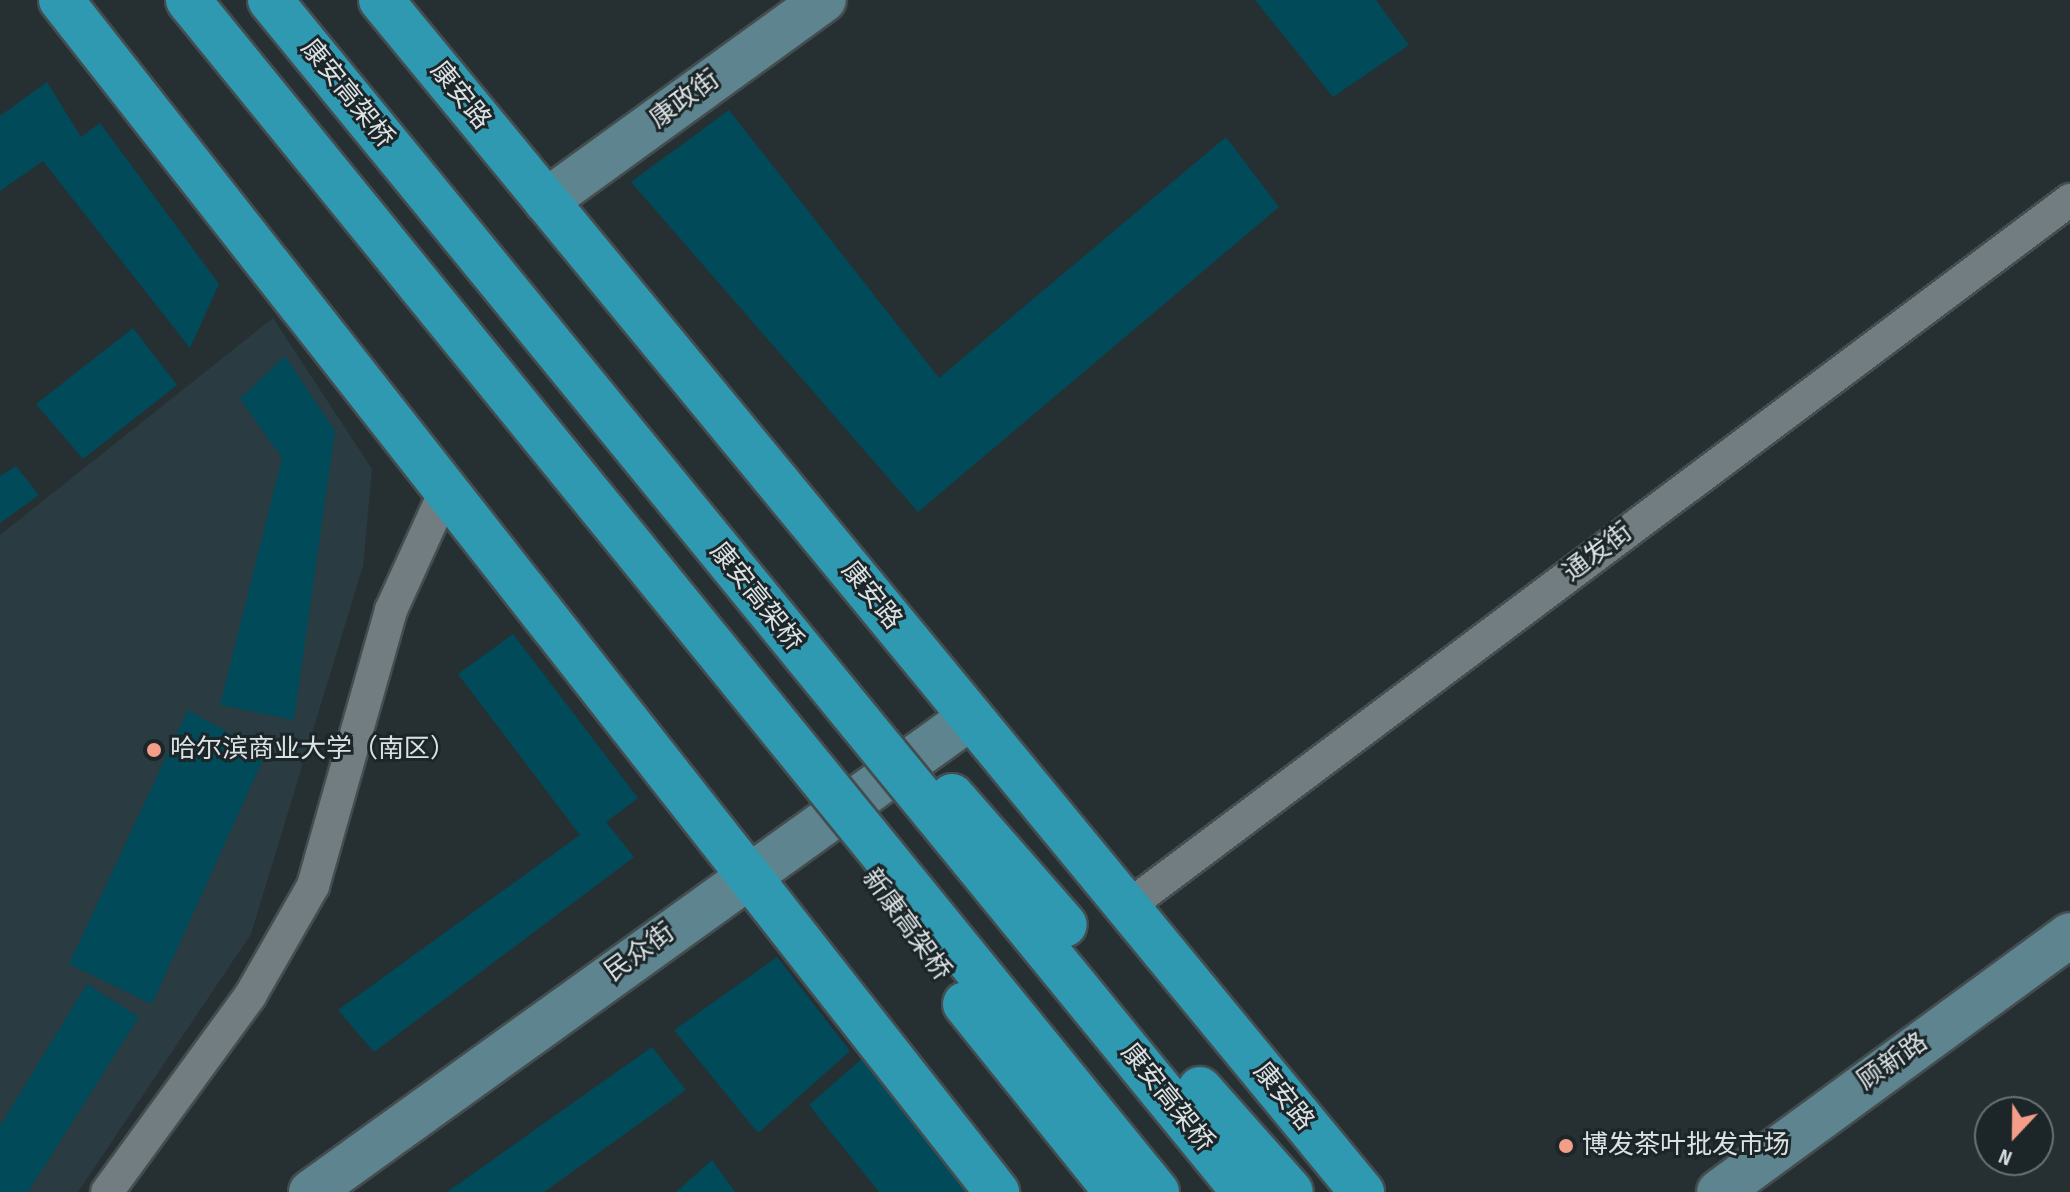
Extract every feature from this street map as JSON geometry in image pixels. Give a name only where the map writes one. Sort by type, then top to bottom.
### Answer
[{"type":"highway","points":[[61,0],[447,487],[744,877],[997,1192]]},
{"type":"highway","points":[[188,0],[1157,1192]]},
{"type":"highway","name":"康安高架桥","points":[[270,0],[1244,1192]]},
{"type":"highway","name":"康安路","points":[[381,0],[1362,1192]]},
{"type":"highway","points":[[764,606],[994,839],[1291,1192]]},
{"type":"highway","name":"新康高架桥","points":[[713,646],[907,932],[1116,1192]]},
{"type":"main road","name":"康政街","points":[[546,201],[824,0]]},
{"type":"main road","name":"民众街","points":[[311,1192],[744,877],[971,717]]},
{"type":"main road","name":"顾新路","points":[[1719,1192],[2070,935]]},
{"type":"street","name":"通发街","points":[[1127,907],[2070,200]]},
{"type":"street","points":[[107,1192],[250,996],[313,886],[391,610],[447,487]]},
{"type":"shaded area","name":"哈尔滨商业大学（南区）","points":[[273,318],[372,469],[363,566],[251,934],[78,1192],[0,1192],[0,535]]},
{"type":"building","points":[[1255,0],[1376,0],[1409,45],[1333,97]]},
{"type":"building","points":[[47,82],[81,137],[100,123],[219,284],[190,348],[43,161],[0,191],[0,116]]},
{"type":"building","points":[[729,110],[939,378],[1226,137],[1279,207],[918,512],[631,182]]},
{"type":"building","points":[[133,328],[177,385],[83,459],[36,404]]},
{"type":"building","points":[[285,356],[335,431],[294,720],[220,705],[282,458],[240,399]]},
{"type":"building","points":[[16,466],[39,495],[0,523],[0,476]]},
{"type":"building","points":[[513,634],[638,798],[606,822],[634,857],[374,1052],[338,1010],[580,835],[458,674]]},
{"type":"building","points":[[188,710],[266,753],[152,1004],[69,964]]},
{"type":"building","points":[[777,957],[850,1051],[758,1133],[674,1030]]},
{"type":"building","points":[[87,984],[139,1017],[28,1192],[0,1192],[0,1126]]},
{"type":"building","points":[[652,1047],[686,1090],[544,1192],[447,1192]]},
{"type":"building","points":[[864,1057],[971,1192],[879,1192],[809,1105]]},
{"type":"building","points":[[712,1160],[735,1192],[676,1192]]},
{"type":"place","name":"哈尔滨商业大学（南区）","points":[[154,750]]},
{"type":"place","name":"博发茶叶批发市场","points":[[1566,1146]]}]
